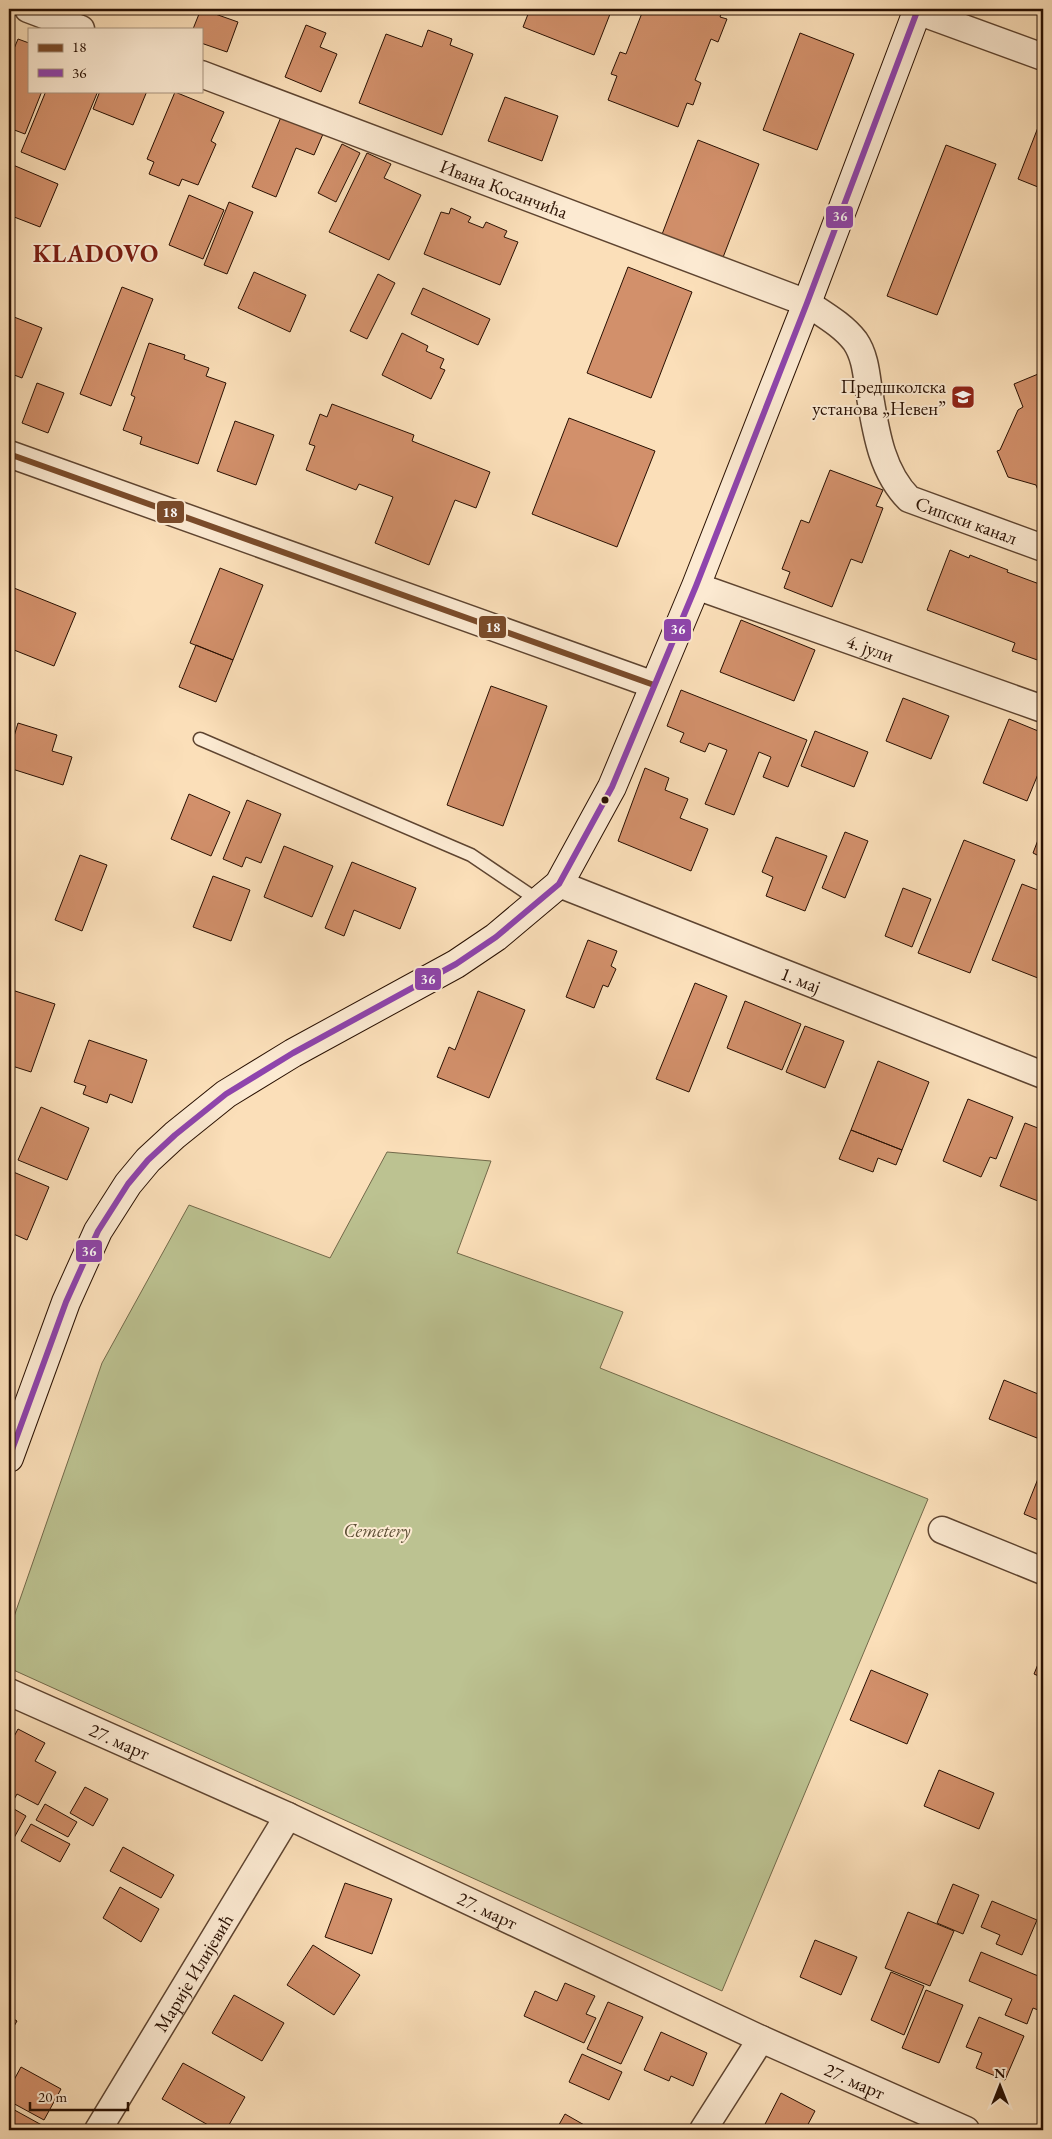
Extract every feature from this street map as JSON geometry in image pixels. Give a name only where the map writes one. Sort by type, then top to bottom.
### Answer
[{"type":"main road","points":[[9,1458],[66,1302],[98,1231],[128,1184],[148,1160],[175,1135],[226,1094],[293,1053],[456,964],[496,937],[559,884],[612,787],[696,586],[807,302],[916,9]]},
{"type":"street","points":[[28,9],[79,28]]},
{"type":"street","points":[[916,9],[1043,57]]},
{"type":"street","name":"Ивана Косанчића","points":[[202,74],[807,302]]},
{"type":"street","name":"Сипски канал","points":[[807,302],[841,327],[855,341],[863,357],[876,427],[888,470],[899,488],[909,499],[1043,548]]},
{"type":"street","points":[[9,454],[654,685]]},
{"type":"street","name":"4. јули","points":[[696,586],[1043,710]]},
{"type":"street","name":"1. мај","points":[[559,884],[1043,1076]]},
{"type":"street","points":[[942,1530],[1043,1571]]},
{"type":"street","name":"27. март","points":[[9,1692],[288,1816],[761,2039],[966,2130]]},
{"type":"street","name":"Марије Илијевић","points":[[98,2130],[288,1816]]},
{"type":"street","points":[[703,2130],[761,2039]]},
{"type":"lane","points":[[200,739],[471,855],[539,902]]},
{"type":"green space","name":"Cemetery","points":[[387,1152],[491,1161],[457,1253],[623,1312],[600,1368],[928,1499],[722,1991],[9,1668],[9,1631],[102,1363],[189,1205],[330,1258]]},
{"type":"building","points":[[201,9],[238,22],[227,52],[202,43],[202,28],[193,28]]},
{"type":"building","points":[[530,9],[612,9],[594,55],[523,27]]},
{"type":"building","points":[[636,9],[723,9],[720,17],[727,19],[718,42],[711,39],[695,80],[701,83],[693,105],[687,103],[678,127],[608,100],[617,76],[611,74],[620,52],[626,54],[642,13]]},
{"type":"building","points":[[306,25],[326,33],[320,47],[337,54],[321,92],[285,77]]},
{"type":"building","points":[[428,30],[452,39],[450,45],[473,54],[442,135],[359,103],[386,34],[422,47]]},
{"type":"building","points":[[800,33],[854,54],[817,150],[763,130]]},
{"type":"building","points":[[18,39],[28,43],[28,92],[42,92],[25,134],[9,128],[9,61]]},
{"type":"building","points":[[46,92],[98,92],[65,170],[21,152]]},
{"type":"building","points":[[100,92],[147,92],[133,125],[93,109]]},
{"type":"building","points":[[175,92],[224,112],[211,141],[216,144],[198,185],[182,179],[179,186],[149,174],[154,162],[147,159]]},
{"type":"building","points":[[505,97],[558,116],[542,161],[488,141]]},
{"type":"building","points":[[281,117],[323,134],[314,155],[296,148],[276,197],[252,187]]},
{"type":"building","points":[[1043,117],[1043,189],[1018,179]]},
{"type":"building","points":[[698,140],[759,164],[722,260],[661,237]]},
{"type":"building","points":[[342,144],[360,153],[336,202],[318,193]]},
{"type":"building","points":[[946,145],[996,164],[937,315],[887,296]]},
{"type":"building","points":[[367,153],[391,164],[384,178],[421,195],[389,260],[329,232]]},
{"type":"building","points":[[13,165],[58,184],[40,227],[9,215],[9,175]]},
{"type":"building","points":[[189,195],[224,210],[203,259],[169,245]]},
{"type":"building","points":[[229,202],[253,212],[227,274],[204,265]]},
{"type":"building","points":[[451,208],[471,217],[468,222],[483,228],[486,222],[507,231],[504,237],[518,242],[500,285],[424,254],[441,212],[449,214]]},
{"type":"building","points":[[628,267],[692,292],[651,398],[587,373]]},
{"type":"building","points":[[254,272],[306,295],[290,332],[238,308]]},
{"type":"building","points":[[378,274],[395,283],[367,339],[350,331]]},
{"type":"building","points":[[122,287],[153,299],[111,406],[80,394]]},
{"type":"building","points":[[423,288],[490,319],[478,345],[411,314]]},
{"type":"building","points":[[9,315],[42,328],[22,378],[9,373]]},
{"type":"building","points":[[402,333],[428,346],[426,351],[444,359],[440,368],[445,370],[431,399],[382,375]]},
{"type":"building","points":[[149,343],[185,355],[184,359],[209,368],[206,376],[226,383],[198,464],[140,444],[142,437],[123,430],[135,397],[131,395]]},
{"type":"building","points":[[1043,372],[1043,497],[1041,498],[1036,485],[1008,477],[997,451],[1000,450],[1018,410],[1023,407],[1014,384]]},
{"type":"building","points":[[37,383],[64,393],[48,433],[22,423]]},
{"type":"building","points":[[332,404],[414,435],[412,441],[490,472],[476,508],[455,500],[429,565],[375,543],[393,497],[359,484],[356,490],[306,470],[315,446],[309,444],[320,414],[327,417]]},
{"type":"building","points":[[569,418],[655,451],[617,547],[532,514]]},
{"type":"building","points":[[235,421],[274,435],[256,485],[217,471]]},
{"type":"building","points":[[830,470],[883,490],[876,506],[883,508],[862,563],[851,559],[832,607],[784,588],[790,572],[782,569],[801,520],[809,523]]},
{"type":"building","points":[[950,550],[969,558],[970,555],[1042,585],[1038,596],[1043,597],[1043,662],[1012,651],[1015,643],[927,610]]},
{"type":"building","points":[[220,568],[263,585],[233,660],[190,643]]},
{"type":"building","points":[[9,586],[76,613],[54,666],[9,648]]},
{"type":"building","points":[[741,620],[815,650],[794,701],[720,672]]},
{"type":"building","points":[[196,645],[233,660],[216,702],[179,687]]},
{"type":"building","points":[[491,686],[547,706],[503,826],[447,805]]},
{"type":"building","points":[[681,690],[807,740],[788,787],[763,777],[771,757],[759,752],[734,815],[705,804],[727,750],[709,743],[705,752],[680,742],[684,733],[667,726]]},
{"type":"building","points":[[903,698],[949,716],[931,759],[886,741]]},
{"type":"building","points":[[1009,719],[1043,733],[1043,762],[1027,801],[983,783]]},
{"type":"building","points":[[18,723],[57,735],[52,751],[72,757],[63,785],[9,768],[9,753]]},
{"type":"building","points":[[815,731],[868,752],[854,787],[801,766]]},
{"type":"building","points":[[645,768],[669,778],[665,790],[688,799],[680,818],[708,829],[691,871],[618,841]]},
{"type":"building","points":[[189,794],[230,812],[211,856],[171,839]]},
{"type":"building","points":[[247,800],[281,814],[261,863],[246,857],[242,867],[223,859]]},
{"type":"building","points":[[1043,827],[1043,858],[1033,853]]},
{"type":"building","points":[[845,832],[868,841],[845,898],[822,888]]},
{"type":"building","points":[[776,837],[827,856],[805,911],[766,896],[773,877],[762,872]]},
{"type":"building","points":[[964,840],[1015,860],[970,973],[918,953]]},
{"type":"building","points":[[284,846],[333,866],[312,917],[264,897]]},
{"type":"building","points":[[80,855],[107,865],[82,931],[55,920]]},
{"type":"building","points":[[352,862],[416,888],[400,929],[354,910],[344,936],[325,928]]},
{"type":"building","points":[[213,876],[250,890],[231,941],[193,927]]},
{"type":"building","points":[[1022,884],[1043,892],[1043,980],[992,960]]},
{"type":"building","points":[[903,888],[931,899],[912,947],[885,936]]},
{"type":"building","points":[[588,940],[617,951],[611,966],[616,969],[608,987],[603,985],[594,1008],[566,997]]},
{"type":"building","points":[[695,983],[727,996],[689,1092],[656,1079]]},
{"type":"building","points":[[9,989],[55,1004],[31,1072],[9,1065]]},
{"type":"building","points":[[478,991],[525,1010],[489,1098],[437,1077],[449,1047],[455,1050]]},
{"type":"building","points":[[745,1001],[801,1024],[782,1070],[727,1048]]},
{"type":"building","points":[[805,1026],[844,1041],[825,1088],[786,1072]]},
{"type":"building","points":[[89,1040],[147,1060],[132,1103],[110,1094],[107,1103],[83,1094],[86,1086],[74,1082]]},
{"type":"building","points":[[878,1061],[929,1082],[902,1150],[851,1130]]},
{"type":"building","points":[[968,1099],[1013,1117],[996,1159],[990,1157],[981,1177],[943,1161]]},
{"type":"building","points":[[41,1107],[89,1128],[67,1180],[18,1160]]},
{"type":"building","points":[[1025,1123],[1043,1130],[1043,1203],[1000,1186]]},
{"type":"building","points":[[851,1130],[902,1150],[896,1165],[878,1158],[873,1172],[839,1159]]},
{"type":"building","points":[[11,1171],[49,1187],[27,1240],[9,1232],[9,1176]]},
{"type":"building","points":[[1004,1380],[1043,1396],[1043,1423],[1037,1438],[989,1419]]},
{"type":"building","points":[[1043,1466],[1043,1522],[1024,1514]]},
{"type":"building","points":[[1043,1652],[1043,1678],[1034,1674]]},
{"type":"building","points":[[871,1670],[928,1694],[907,1744],[850,1720]]},
{"type":"building","points":[[18,1729],[45,1743],[35,1761],[56,1772],[38,1805],[17,1794],[11,1805],[9,1804],[9,1746]]},
{"type":"building","points":[[939,1770],[994,1793],[979,1829],[924,1806]]},
{"type":"building","points":[[85,1787],[108,1799],[93,1826],[70,1813]]},
{"type":"building","points":[[45,1804],[77,1822],[68,1837],[36,1820]]},
{"type":"building","points":[[9,1806],[26,1816],[9,1847]]},
{"type":"building","points":[[31,1824],[70,1844],[60,1862],[21,1841]]},
{"type":"building","points":[[123,1847],[174,1875],[161,1898],[110,1871]]},
{"type":"building","points":[[345,1883],[392,1899],[372,1954],[325,1937]]},
{"type":"building","points":[[953,1884],[979,1895],[963,1934],[937,1923]]},
{"type":"building","points":[[120,1887],[159,1909],[141,1942],[103,1918]]},
{"type":"building","points":[[992,1901],[1037,1920],[1022,1955],[996,1944],[1000,1935],[981,1927]]},
{"type":"building","points":[[908,1912],[954,1931],[930,1986],[885,1968]]},
{"type":"building","points":[[815,1940],[857,1957],[841,1995],[800,1977]]},
{"type":"building","points":[[313,1945],[360,1975],[334,2015],[287,1985]]},
{"type":"building","points":[[981,1952],[1043,1978],[1043,2012],[1033,2008],[1027,2024],[1005,2015],[1012,1999],[969,1981]]},
{"type":"building","points":[[891,1972],[924,1986],[904,2035],[871,2020]]},
{"type":"building","points":[[565,1983],[595,1996],[586,2014],[596,2018],[584,2043],[524,2016],[535,1991],[557,2001]]},
{"type":"building","points":[[926,1990],[963,2005],[939,2063],[902,2048]]},
{"type":"building","points":[[234,1995],[284,2023],[262,2061],[212,2033]]},
{"type":"building","points":[[608,2002],[643,2017],[621,2064],[587,2049]]},
{"type":"building","points":[[9,2016],[17,2021],[9,2035]]},
{"type":"building","points":[[979,2017],[1024,2036],[1005,2080],[976,2068],[982,2053],[966,2047]]},
{"type":"building","points":[[661,2032],[707,2053],[693,2086],[671,2076],[669,2081],[644,2070]]},
{"type":"building","points":[[582,2054],[622,2072],[609,2100],[569,2082]]},
{"type":"building","points":[[183,2063],[245,2097],[226,2130],[217,2130],[162,2099]]},
{"type":"building","points":[[21,2067],[61,2089],[44,2120],[9,2101],[9,2089]]},
{"type":"building","points":[[781,2093],[815,2111],[805,2130],[762,2130]]},
{"type":"building","points":[[9,2107],[49,2129],[49,2130],[9,2130]]},
{"type":"building","points":[[565,2114],[593,2130],[556,2130]]},
{"type":"transit line","name":"36","points":[[9,1458],[66,1302],[98,1231],[128,1184],[148,1160],[175,1135],[226,1094],[293,1053],[456,964],[496,937],[559,884],[612,787],[696,586],[807,303],[918,9]]},
{"type":"transit line","name":"18","points":[[9,454],[654,685]]},
{"type":"place","name":"Предшколска установа „Невен”","points":[[963,397]]},
{"type":"district","name":"KLADOVO","points":[[96,253]]}]
